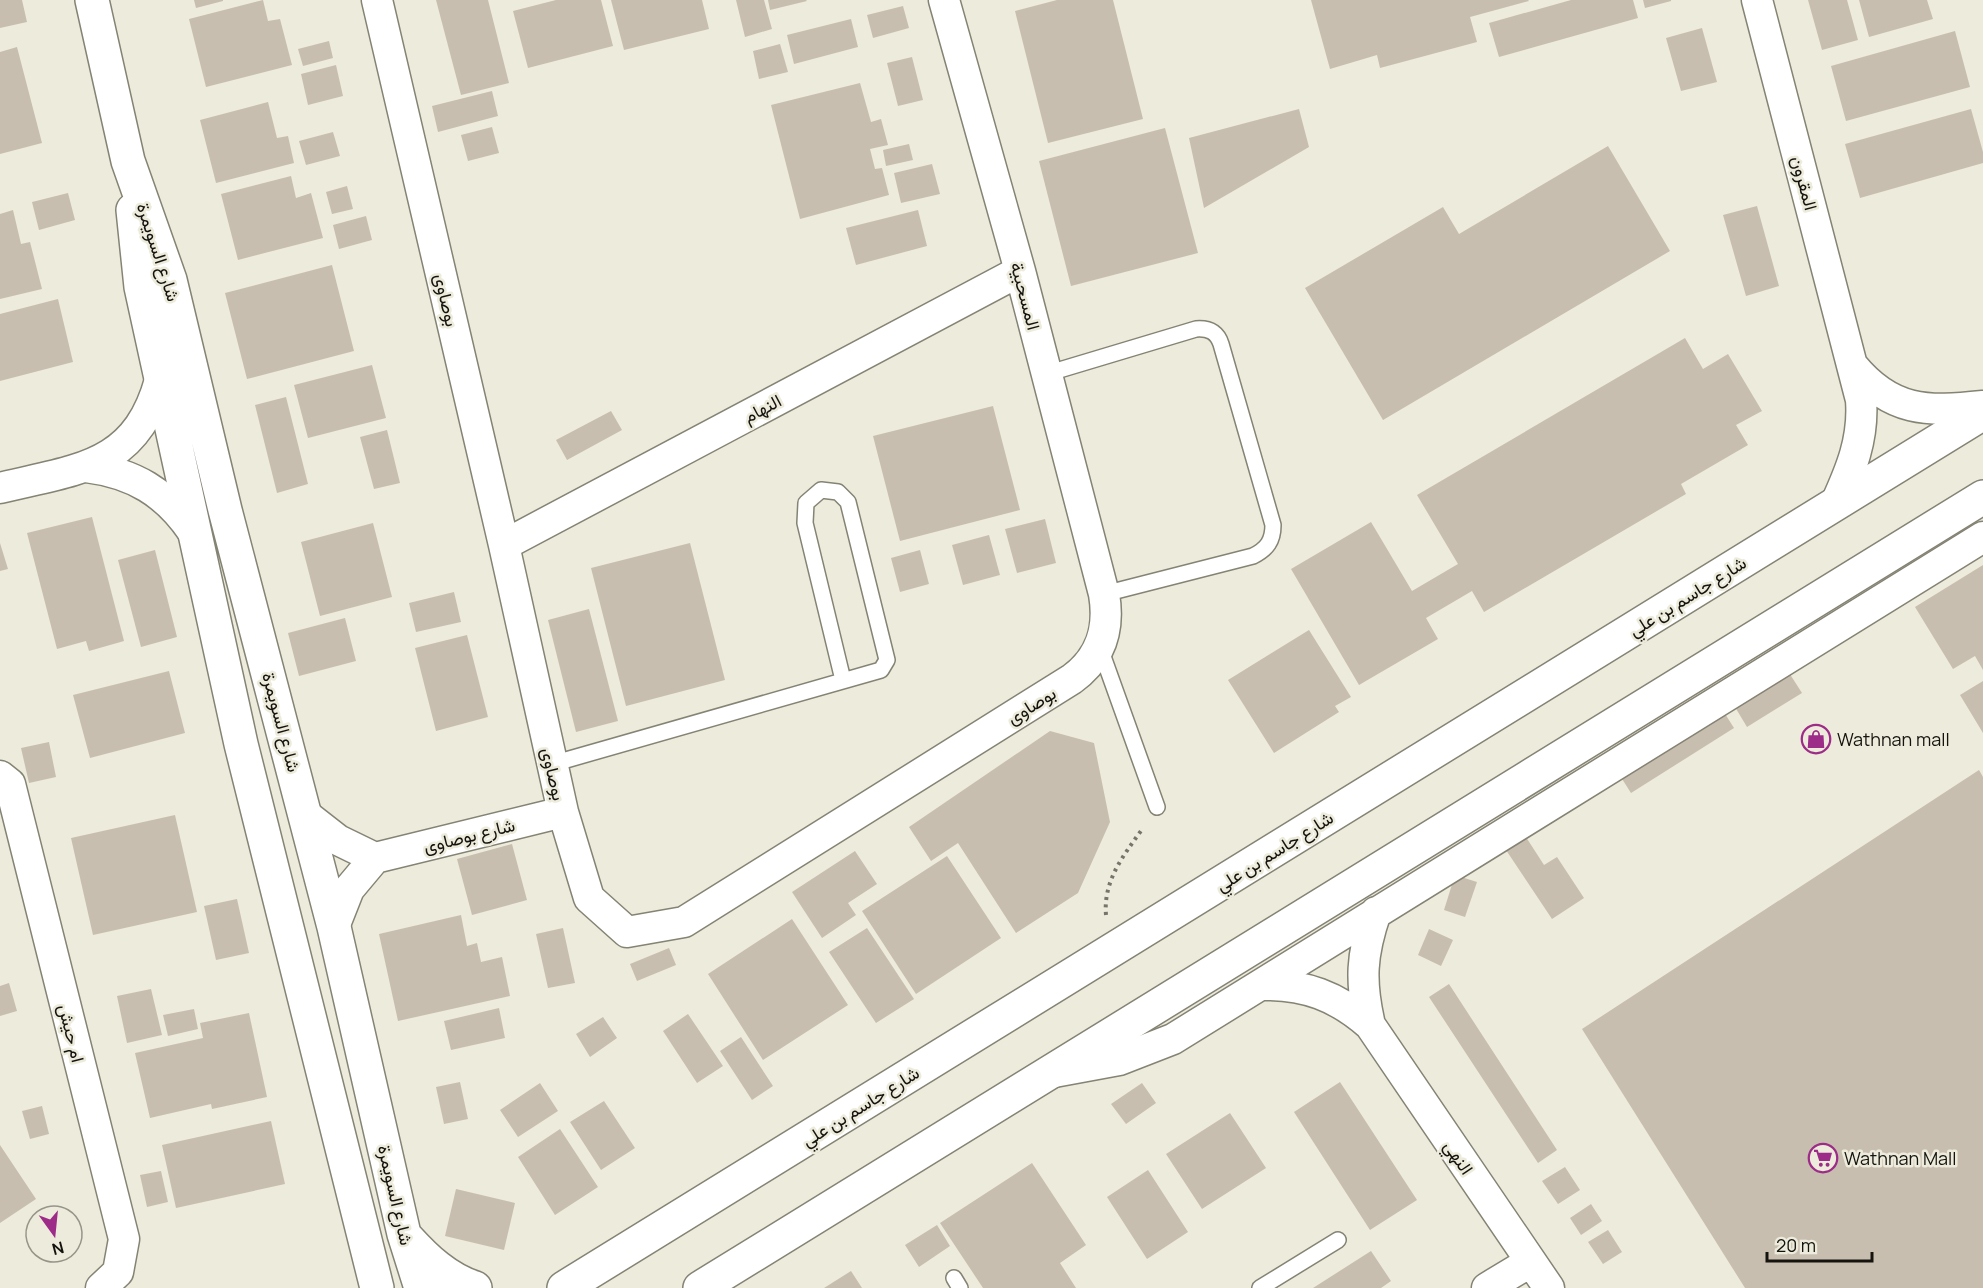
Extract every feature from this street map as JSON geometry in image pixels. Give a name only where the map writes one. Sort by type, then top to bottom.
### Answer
[{"type":"street","name":"شارع السويمرة","points":[[92,0],[128,161],[141,287],[160,380],[241,744],[377,1288]]},
{"type":"street","name":"بوصاوى","points":[[377,0],[504,545],[563,812],[589,898],[627,932],[684,922],[1072,680],[1084,671],[1100,648],[1106,630],[1107,612],[1104,594]]},
{"type":"street","name":"المسحبية","points":[[944,0],[1020,271],[1104,594]]},
{"type":"street","name":"المقرون","points":[[1757,0],[1861,400],[1863,423],[1857,450],[1835,505]]},
{"type":"street","name":"شارع السويمرة","points":[[128,161],[171,279],[225,510],[334,927],[404,1234],[421,1288]]},
{"type":"street","name":"النهام","points":[[504,545],[1020,271]]},
{"type":"street","name":"المقرون","points":[[1853,366],[1868,384],[1912,407],[1946,410],[1983,406]]},
{"type":"street","points":[[0,488],[86,467],[118,450],[143,425],[154,404],[160,380]]},
{"type":"street","name":"شارع جاسم بن علي","points":[[564,1288],[1983,414]]},
{"type":"street","points":[[86,467],[129,476],[148,486],[181,514],[194,532]]},
{"type":"street","points":[[700,1288],[1054,1072],[1983,497]]},
{"type":"street","points":[[1054,1072],[1091,1067],[1147,1051],[1173,1039],[1983,537]]},
{"type":"street","name":"ام حيش","points":[[0,776],[10,784],[124,1239],[118,1272],[101,1288]]},
{"type":"street","name":"شارع بوصاوى","points":[[375,858],[563,812]]},
{"type":"street","points":[[306,814],[338,840],[375,858],[349,889],[334,927]]},
{"type":"street","name":"النهي","points":[[1370,1025],[1364,997],[1362,968],[1367,940],[1376,912]]},
{"type":"street","name":"النهي","points":[[1260,985],[1284,984],[1323,994],[1352,1009],[1370,1025],[1549,1288]]},
{"type":"street","points":[[404,1234],[423,1256],[445,1274],[475,1288]]},
{"type":"street","points":[[363,1288],[365,1241]]},
{"type":"street","points":[[1487,1288],[1530,1262]]},
{"type":"lane","points":[[1046,374],[1196,329],[1212,331],[1218,336],[1221,344],[1273,525],[1273,536],[1269,545],[1253,556],[1104,594]]},
{"type":"lane","points":[[552,764],[843,681],[881,670],[887,660],[848,502],[838,492],[821,490],[806,503],[805,523],[843,681]]},
{"type":"lane","points":[[1100,648],[1157,807]]},
{"type":"lane","points":[[1260,1288],[1338,1239]]},
{"type":"path","points":[[1120,945],[1107,923],[1105,899],[1115,869],[1157,807]]},
{"type":"building","points":[[0,0],[22,0],[27,22],[0,28]]},
{"type":"building","points":[[194,0],[223,0],[223,1],[196,8]]},
{"type":"building","points":[[263,0],[268,21],[280,19],[292,65],[206,87],[189,19]]},
{"type":"building","points":[[436,0],[488,0],[509,83],[461,95]]},
{"type":"building","points":[[556,0],[601,0],[613,46],[528,68],[513,11]]},
{"type":"building","points":[[611,0],[702,0],[709,29],[624,50]]},
{"type":"building","points":[[736,0],[764,0],[772,29],[745,37]]},
{"type":"building","points":[[768,0],[806,0],[807,1],[770,10]]},
{"type":"building","points":[[1057,0],[1113,0],[1143,119],[1048,143],[1015,11]]},
{"type":"building","points":[[1311,0],[1529,1],[1470,17],[1477,42],[1380,68],[1377,55],[1330,69]]},
{"type":"building","points":[[1571,0],[1633,0],[1638,18],[1499,57],[1489,23]]},
{"type":"building","points":[[1643,0],[1671,0],[1671,1],[1645,8]]},
{"type":"building","points":[[1808,0],[1847,0],[1858,40],[1822,50]]},
{"type":"building","points":[[1859,0],[1927,0],[1933,19],[1869,37]]},
{"type":"building","points":[[903,6],[909,28],[873,38],[867,15]]},
{"type":"building","points":[[851,19],[858,47],[794,64],[787,35]]},
{"type":"building","points":[[1702,28],[1717,82],[1681,91],[1666,38]]},
{"type":"building","points":[[1955,31],[1970,87],[1846,121],[1831,66]]},
{"type":"building","points":[[329,41],[333,58],[303,66],[298,49]]},
{"type":"building","points":[[780,44],[788,72],[759,79],[753,51]]},
{"type":"building","points":[[17,47],[42,143],[0,154],[0,52]]},
{"type":"building","points":[[912,57],[923,100],[898,106],[887,63]]},
{"type":"building","points":[[336,65],[343,96],[308,105],[301,74]]},
{"type":"building","points":[[860,83],[871,122],[881,119],[888,145],[870,149],[875,169],[882,168],[889,195],[800,219],[771,105]]},
{"type":"building","points":[[492,91],[498,116],[438,132],[432,106]]},
{"type":"building","points":[[268,102],[277,138],[288,136],[294,163],[216,183],[200,120]]},
{"type":"building","points":[[1299,109],[1309,147],[1204,208],[1189,138]]},
{"type":"building","points":[[1971,109],[1983,152],[1983,163],[1860,198],[1845,144]]},
{"type":"building","points":[[492,127],[499,153],[468,161],[461,135]]},
{"type":"building","points":[[1165,128],[1198,253],[1071,286],[1039,161]]},
{"type":"building","points":[[333,132],[340,156],[306,165],[299,141]]},
{"type":"building","points":[[909,144],[913,160],[886,166],[883,150]]},
{"type":"building","points":[[1608,146],[1670,251],[1383,420],[1305,288],[1443,207],[1459,234]]},
{"type":"building","points":[[932,164],[940,194],[901,203],[894,173]]},
{"type":"building","points":[[291,176],[296,198],[311,193],[323,238],[238,260],[221,194]]},
{"type":"building","points":[[347,186],[353,209],[332,214],[326,192]]},
{"type":"building","points":[[68,193],[75,220],[39,230],[32,202]]},
{"type":"building","points":[[1757,206],[1779,286],[1746,296],[1723,215]]},
{"type":"building","points":[[13,210],[21,244],[30,242],[42,289],[0,299],[0,214]]},
{"type":"building","points":[[918,210],[927,246],[856,265],[846,228]]},
{"type":"building","points":[[366,216],[372,240],[339,249],[333,225]]},
{"type":"building","points":[[332,265],[354,351],[247,379],[225,293]]},
{"type":"building","points":[[58,299],[73,362],[0,381],[0,314]]},
{"type":"building","points":[[1685,338],[1703,369],[1728,354],[1762,411],[1736,425],[1748,445],[1681,484],[1686,494],[1484,612],[1472,591],[1426,618],[1438,639],[1359,685],[1291,569],[1371,522],[1412,591],[1458,564],[1417,495]]},
{"type":"building","points":[[372,365],[386,418],[308,438],[294,385]]},
{"type":"building","points":[[286,397],[308,484],[277,493],[255,405]]},
{"type":"building","points":[[993,406],[1020,510],[900,541],[873,436]]},
{"type":"building","points":[[611,411],[622,430],[567,460],[556,440]]},
{"type":"building","points":[[387,430],[400,483],[374,489],[360,437]]},
{"type":"building","points":[[92,517],[124,641],[89,651],[86,641],[57,649],[27,533]]},
{"type":"building","points":[[1045,519],[1056,563],[1017,573],[1005,529]]},
{"type":"building","points":[[373,523],[392,597],[320,616],[301,542]]},
{"type":"building","points":[[989,535],[1000,575],[963,585],[952,545]]},
{"type":"building","points":[[0,543],[8,569],[0,571]]},
{"type":"building","points":[[690,543],[725,680],[626,706],[591,568]]},
{"type":"building","points":[[155,550],[177,637],[141,647],[118,560]]},
{"type":"building","points":[[920,550],[929,584],[900,592],[891,558]]},
{"type":"building","points":[[1983,565],[1983,670],[1975,656],[1953,669],[1915,607]]},
{"type":"building","points":[[454,592],[461,622],[416,632],[409,603]]},
{"type":"building","points":[[589,609],[618,721],[576,732],[548,620]]},
{"type":"building","points":[[345,618],[356,661],[299,676],[288,633]]},
{"type":"building","points":[[1309,630],[1351,697],[1335,706],[1339,712],[1274,753],[1228,680]]},
{"type":"building","points":[[467,635],[488,717],[436,731],[415,648]]},
{"type":"building","points":[[1786,668],[1802,693],[1747,727],[1732,702]]},
{"type":"building","points":[[169,671],[185,733],[90,758],[73,695]]},
{"type":"building","points":[[1983,681],[1983,733],[1960,695]]},
{"type":"building","points":[[1720,706],[1734,728],[1631,793],[1617,771]]},
{"type":"building","points":[[1050,731],[1094,743],[1110,822],[1078,893],[1016,933],[958,843],[931,861],[909,827]]},
{"type":"building","points":[[49,742],[56,777],[29,783],[21,748]]},
{"type":"building","name":"Wathnan Mall","points":[[1979,770],[1983,777],[1983,1288],[1745,1288],[1582,1029]]},
{"type":"building","points":[[175,815],[197,912],[93,935],[71,838]]},
{"type":"building","points":[[1524,834],[1544,865],[1557,857],[1584,898],[1552,919],[1504,847]]},
{"type":"building","points":[[512,844],[527,900],[472,915],[457,859]]},
{"type":"building","points":[[855,851],[877,884],[848,903],[856,915],[822,938],[792,892]]},
{"type":"building","points":[[947,856],[1001,938],[916,994],[862,911]]},
{"type":"building","points":[[1455,875],[1477,882],[1465,917],[1444,910]]},
{"type":"building","points":[[237,899],[249,953],[216,960],[204,906]]},
{"type":"building","points":[[461,915],[467,946],[477,943],[481,962],[502,957],[510,996],[398,1021],[379,934]]},
{"type":"building","points":[[792,919],[848,1005],[763,1060],[708,974]]},
{"type":"building","points":[[563,928],[575,983],[548,988],[536,934]]},
{"type":"building","points":[[867,928],[914,999],[876,1023],[829,952]]},
{"type":"building","points":[[1429,929],[1453,940],[1441,966],[1418,955]]},
{"type":"building","points":[[669,948],[676,965],[637,981],[630,964]]},
{"type":"building","points":[[9,983],[17,1011],[0,1016],[0,986]]},
{"type":"building","points":[[1449,984],[1557,1150],[1538,1163],[1429,997]]},
{"type":"building","points":[[151,989],[162,1035],[127,1043],[117,996]]},
{"type":"building","points":[[499,1008],[505,1038],[451,1050],[444,1021]]},
{"type":"building","points":[[194,1009],[198,1029],[168,1036],[163,1015]]},
{"type":"building","points":[[249,1013],[267,1097],[212,1109],[211,1104],[150,1118],[135,1053],[203,1038],[200,1023]]},
{"type":"building","points":[[688,1014],[723,1066],[697,1083],[663,1031]]},
{"type":"building","points":[[603,1017],[617,1038],[590,1057],[576,1034]]},
{"type":"building","points":[[741,1037],[773,1086],[752,1100],[720,1051]]},
{"type":"building","points":[[460,1082],[468,1119],[444,1124],[436,1087]]},
{"type":"building","points":[[1340,1082],[1417,1200],[1370,1230],[1294,1112]]},
{"type":"building","points":[[540,1083],[558,1111],[518,1137],[500,1110]]},
{"type":"building","points":[[1142,1083],[1156,1103],[1126,1124],[1111,1104]]},
{"type":"building","points":[[604,1101],[635,1148],[601,1170],[570,1122]]},
{"type":"building","points":[[42,1106],[49,1134],[30,1139],[22,1111]]},
{"type":"building","points":[[1230,1113],[1266,1168],[1202,1209],[1166,1154]]},
{"type":"building","points":[[271,1121],[285,1184],[176,1208],[162,1145]]},
{"type":"building","points":[[560,1129],[598,1187],[555,1215],[518,1157]]},
{"type":"building","points":[[0,1145],[36,1199],[24,1204],[24,1207],[0,1223]]},
{"type":"building","points":[[1032,1163],[1086,1245],[1060,1263],[1076,1288],[983,1288],[940,1223]]},
{"type":"building","points":[[1565,1167],[1580,1190],[1558,1204],[1542,1181]]},
{"type":"building","points":[[1148,1170],[1188,1232],[1147,1259],[1107,1197]]},
{"type":"building","points":[[161,1171],[168,1202],[147,1207],[140,1175]]},
{"type":"building","points":[[456,1189],[515,1203],[504,1250],[445,1236]]},
{"type":"building","points":[[1591,1204],[1602,1221],[1581,1235],[1570,1218]]},
{"type":"building","points":[[937,1225],[950,1246],[919,1267],[905,1245]]},
{"type":"building","points":[[1608,1230],[1622,1252],[1603,1264],[1588,1242]]},
{"type":"building","points":[[1371,1251],[1391,1281],[1381,1288],[1313,1288]]},
{"type":"building","points":[[851,1271],[862,1288],[824,1288]]},
{"type":"place","name":"Wathnan mall","points":[[1816,739]]},
{"type":"place","name":"Wathnan Mall","points":[[1823,1158]]}]
